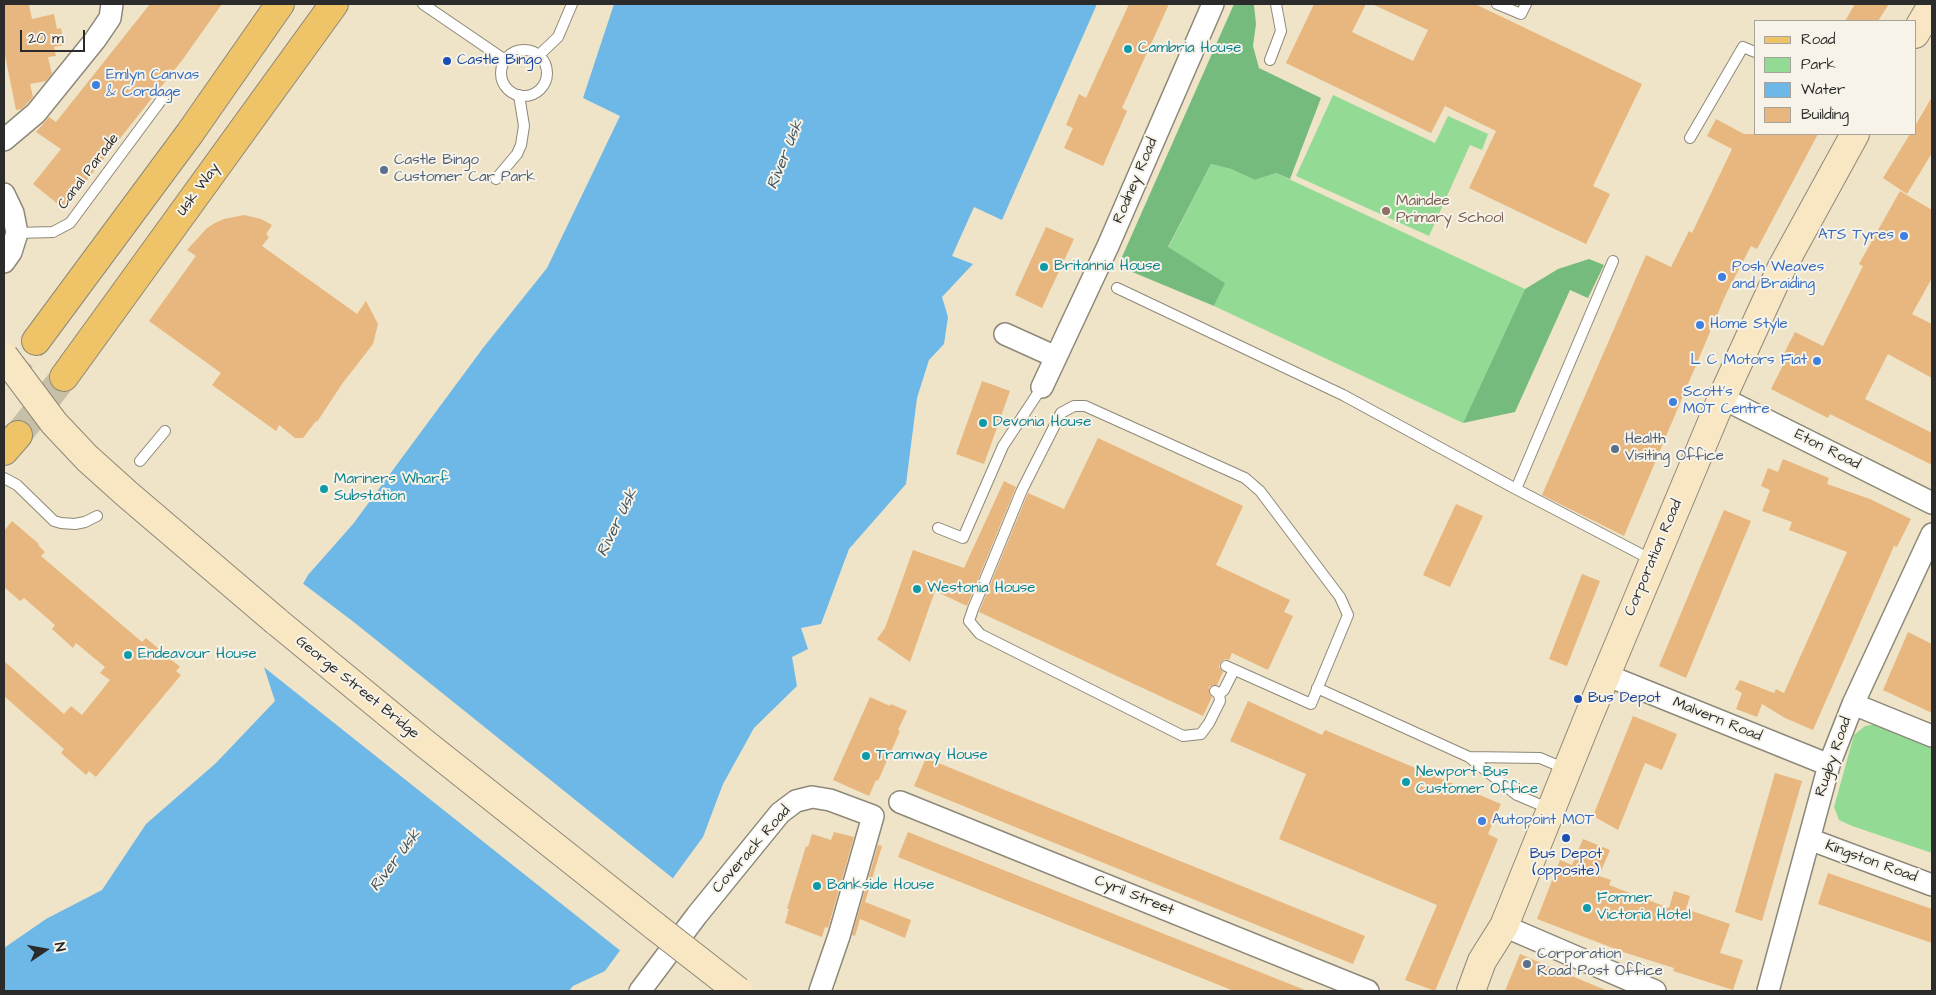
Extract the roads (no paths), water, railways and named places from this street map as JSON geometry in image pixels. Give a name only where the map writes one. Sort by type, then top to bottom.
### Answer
[{"type":"main road","points":[[36,341],[190,133],[280,4]]},
{"type":"main road","name":"Usk Way","points":[[64,377],[334,4]]},
{"type":"street","points":[[4,140],[36,113],[95,40],[110,18],[112,4]]},
{"type":"street","name":"Rodney Road","points":[[1042,387],[1108,246],[1213,4]]},
{"type":"street","points":[[1916,32],[1932,5]]},
{"type":"street","name":"Corporation Road","points":[[1471,991],[1482,961],[1504,926],[1567,769],[1722,398],[1781,269],[1854,135]]},
{"type":"street","points":[[4,194],[13,213],[17,233],[11,252],[4,262]]},
{"type":"street","points":[[1005,334],[1056,357]]},
{"type":"street","name":"George Street Bridge","points":[[4,356],[54,423],[87,458],[127,494],[276,621],[423,742],[738,991]]},
{"type":"street","name":"Eton Road","points":[[1722,398],[1932,503]]},
{"type":"street","name":"Rugby Road","points":[[1768,991],[1829,765],[1853,704],[1932,534]]},
{"type":"street","name":"Malvern Road","points":[[1606,675],[1829,765]]},
{"type":"street","points":[[1853,704],[1932,736]]},
{"type":"street","name":"Coverack Road","points":[[640,991],[697,915],[780,813],[796,802],[812,797],[830,800],[873,816],[839,936],[820,991]]},
{"type":"street","name":"Cyril Street","points":[[900,802],[1368,991]]},
{"type":"street","name":"Kingston Road","points":[[1809,839],[1932,885]]},
{"type":"street","points":[[1504,926],[1654,991]]},
{"type":"lane","points":[[423,4],[505,60]]},
{"type":"lane","points":[[539,55],[558,37],[572,4]]},
{"type":"lane","points":[[1270,60],[1281,31],[1276,4]]},
{"type":"lane","points":[[1497,4],[1521,14],[1526,4]]},
{"type":"lane","points":[[1690,138],[1743,47],[1754,52]]},
{"type":"lane","points":[[524,50],[539,55],[547,68],[548,76],[545,83],[534,94],[519,95],[512,92],[503,81],[501,74],[505,60],[517,51],[524,50]]},
{"type":"lane","name":"Canal Parade","points":[[17,233],[53,232],[70,223],[166,95]]},
{"type":"lane","points":[[496,179],[522,145],[524,126],[519,95]]},
{"type":"lane","points":[[1516,489],[1613,261]]},
{"type":"lane","points":[[1117,288],[1343,395],[1653,561]]},
{"type":"lane","points":[[938,528],[963,538],[1003,446],[1042,387]]},
{"type":"lane","points":[[1074,406],[1085,406],[1245,478],[1260,491],[1335,589],[1348,615],[1317,688],[1311,704],[1230,668],[1224,690],[1217,692],[1220,701],[1209,723],[1201,734],[1183,736],[980,634],[970,621],[972,609],[1022,490],[1061,413],[1074,406]]},
{"type":"lane","points":[[140,461],[165,431]]},
{"type":"lane","points":[[4,478],[17,485],[54,521],[61,524],[85,522],[97,516]]},
{"type":"lane","points":[[1317,688],[1469,757],[1517,795],[1551,809]]},
{"type":"lane","points":[[1469,757],[1540,758],[1567,769]]},
{"type":"water","name":"River Usk","points":[[614,4],[1097,4],[1002,220],[974,207],[952,256],[973,264],[942,297],[948,317],[944,344],[929,360],[917,398],[906,484],[849,549],[821,624],[801,628],[808,649],[792,657],[797,686],[754,728],[723,784],[703,837],[605,971],[573,986],[569,991],[4,991],[4,948],[46,919],[102,890],[146,824],[216,763],[275,701],[261,658],[308,575],[353,524],[483,348],[547,268],[620,116],[583,98]]},
{"type":"tunnel","points":[[4,379],[36,341]]},
{"type":"tunnel","points":[[18,435],[64,377]]},
{"type":"place","name":"Cambria House","points":[[1128,49]]},
{"type":"place","name":"Castle Bingo","points":[[447,61]]},
{"type":"place","name":"Emlyn Canvas & Cordage","points":[[96,85]]},
{"type":"place","name":"Castle Bingo Customer Car Park","points":[[384,170]]},
{"type":"place","name":"Maindee Primary School","points":[[1386,211]]},
{"type":"place","name":"ATS Tyres","points":[[1904,236]]},
{"type":"place","name":"Britannia House","points":[[1044,267]]},
{"type":"place","name":"Posh Weaves and Braiding","points":[[1722,277]]},
{"type":"place","name":"Home Style","points":[[1700,325]]},
{"type":"place","name":"L C Motors Fiat","points":[[1817,361]]},
{"type":"place","name":"Scott's MOT Centre","points":[[1673,402]]},
{"type":"place","name":"Devonia House","points":[[983,423]]},
{"type":"place","name":"Health Visiting Office","points":[[1615,449]]},
{"type":"place","name":"Mariners Wharf Substation","points":[[324,489]]},
{"type":"place","name":"Westonia House","points":[[917,589]]},
{"type":"place","name":"Endeavour House","points":[[128,655]]},
{"type":"place","name":"Bus Depot","points":[[1578,699]]},
{"type":"place","name":"Tramway House","points":[[866,756]]},
{"type":"place","name":"Newport Bus Customer Office","points":[[1406,782]]},
{"type":"place","name":"Autopoint MOT","points":[[1482,821]]},
{"type":"place","name":"Bus Depot (opposite)","points":[[1566,838]]},
{"type":"place","name":"Bankside House","points":[[817,886]]},
{"type":"place","name":"Former Victoria Hotel","points":[[1587,908]]},
{"type":"place","name":"Corporation Road Post Office","points":[[1527,964]]}]
